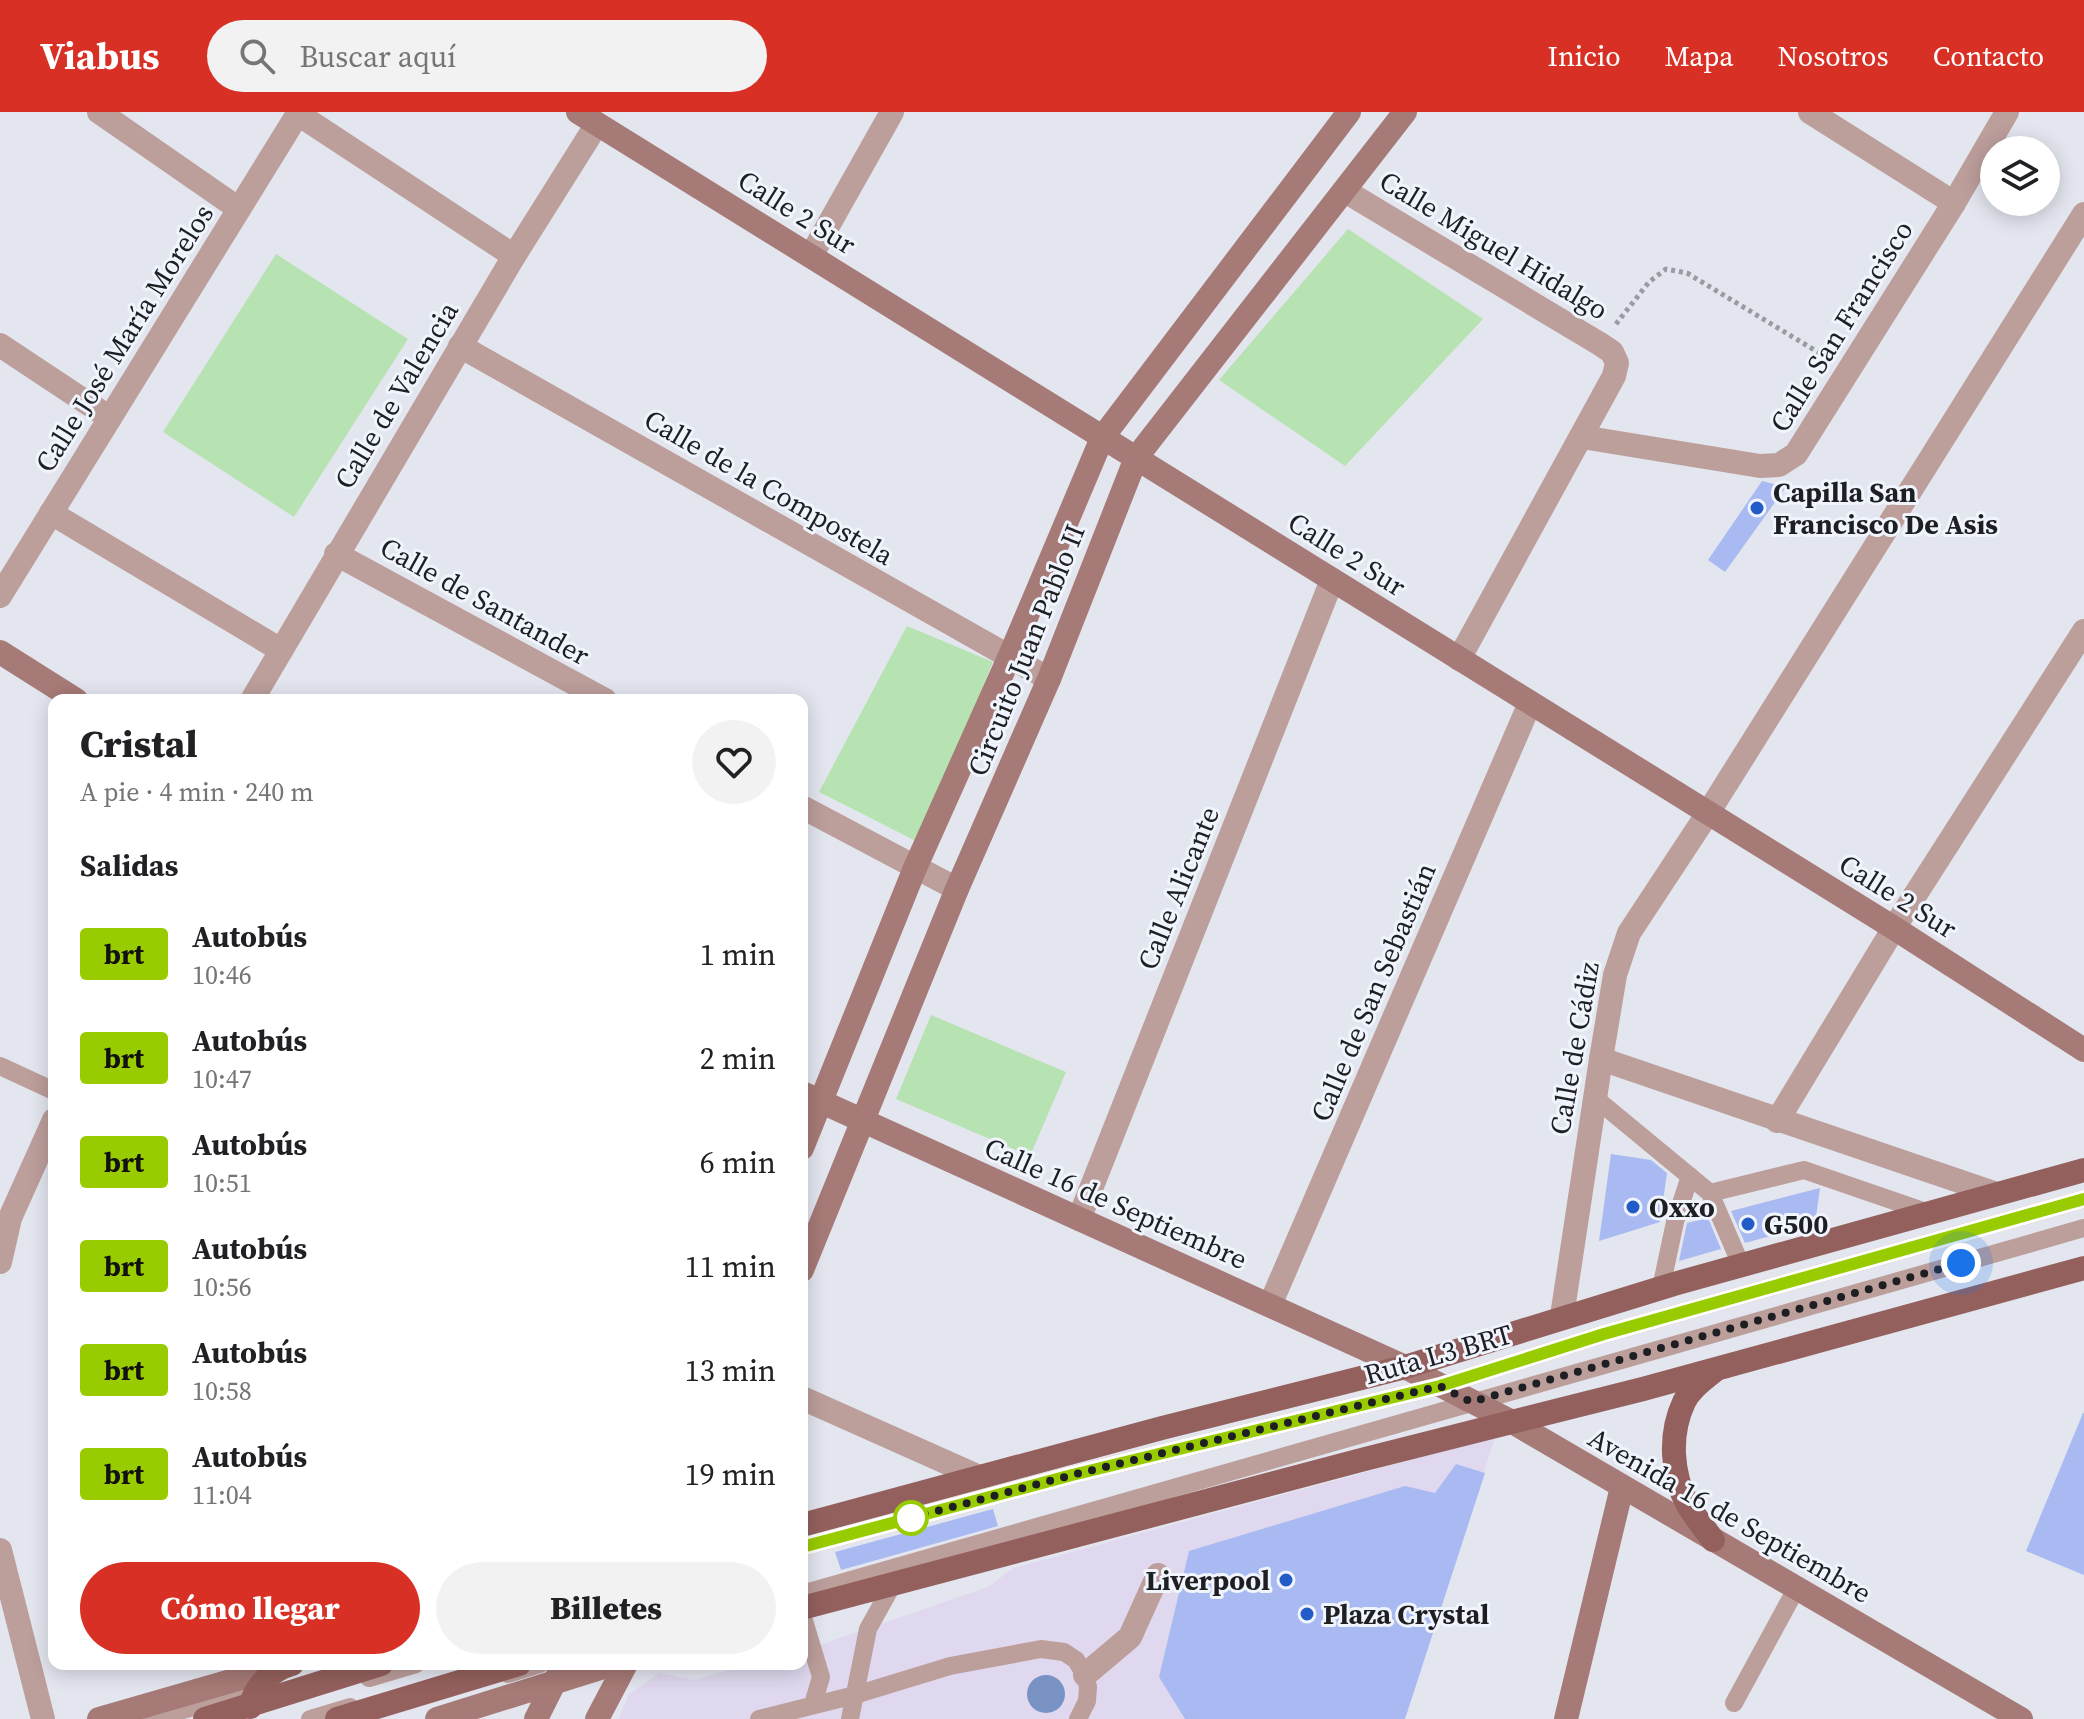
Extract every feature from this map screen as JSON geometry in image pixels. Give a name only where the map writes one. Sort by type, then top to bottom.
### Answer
[{"type":"main road","name":"Circuito Juan Pablo II","points":[[808,1117],[812,1097],[1009,658],[1102,438],[1349,112]]},
{"type":"main road","name":"Circuito Juan Pablo II","points":[[808,1256],[957,889],[1049,679],[1136,458],[1405,112]]},
{"type":"main road","name":"Calle 2 Sur","points":[[594,116],[811,256],[1894,928],[2084,1050]]},
{"type":"main road","points":[[0,652],[66,694]]},
{"type":"main road","name":"Calle 16 de Septiembre","points":[[812,1097],[1405,1367]]},
{"type":"main road","points":[[808,1523],[977,1476],[1405,1367],[1562,1316],[2084,1170]]},
{"type":"main road","points":[[808,1609],[1361,1460],[1514,1423],[2084,1268]]},
{"type":"main road","name":"Avenida 16 de Septiembre","points":[[1405,1367],[1514,1423],[2021,1719]]},
{"type":"main road","points":[[1713,1540],[1687,1504],[1675,1471],[1674,1436],[1684,1402],[1696,1385],[1718,1368]]},
{"type":"main road","points":[[1566,1719],[1622,1487]]},
{"type":"main road","points":[[99,1719],[264,1670]]},
{"type":"main road","points":[[246,1705],[277,1670]]},
{"type":"main road","points":[[205,1719],[361,1670]]},
{"type":"main road","points":[[597,1719],[623,1670]]},
{"type":"main road","points":[[337,1719],[535,1671]]},
{"type":"main road","points":[[437,1719],[535,1671]]},
{"type":"main road","points":[[535,1671],[536,1719]]},
{"type":"street","points":[[99,112],[239,209]]},
{"type":"street","points":[[811,256],[892,112]]},
{"type":"street","points":[[1810,112],[1954,203]]},
{"type":"street","name":"Calle San Francisco","points":[[1582,437],[1760,466],[1779,465],[1796,454],[1954,203],[2007,112]]},
{"type":"street","points":[[298,113],[514,256]]},
{"type":"street","name":"Calle José María Morelos","points":[[0,596],[298,113]]},
{"type":"street","name":"Calle de Valencia","points":[[255,694],[594,116]]},
{"type":"street","name":"Calle Miguel Hidalgo","points":[[1345,191],[1612,352],[1617,363],[1614,376],[1582,437]]},
{"type":"street","name":"Calle de Cádiz","points":[[1562,1316],[1615,975],[1629,933],[1708,813],[2084,214]]},
{"type":"street","points":[[0,345],[110,418]]},
{"type":"street","name":"Calle de la Compostela","points":[[460,346],[1049,679]]},
{"type":"street","points":[[1459,659],[1582,437]]},
{"type":"street","points":[[51,513],[281,650]]},
{"type":"street","name":"Calle de Santander","points":[[336,554],[594,694]]},
{"type":"street","name":"Calle Alicante","points":[[1079,1219],[1332,580]]},
{"type":"street","points":[[1777,1121],[1894,928],[2084,631]]},
{"type":"street","name":"Calle de San Sebastián","points":[[1270,1305],[1530,703]]},
{"type":"street","points":[[808,810],[957,889]]},
{"type":"street","points":[[1601,1059],[1997,1194]]},
{"type":"street","points":[[0,1262],[10,1218],[48,1133]]},
{"type":"street","points":[[808,1401],[977,1476]]},
{"type":"street","points":[[0,1550],[43,1719]]},
{"type":"street","points":[[1085,1675],[1130,1637],[1158,1575]]},
{"type":"lane","points":[[0,1066],[48,1088]]},
{"type":"lane","points":[[1595,1098],[1710,1193],[1741,1265]]},
{"type":"lane","points":[[1710,1193],[1804,1170],[1929,1213]]},
{"type":"lane","points":[[1661,1288],[1675,1222],[1690,1176]]},
{"type":"lane","name":"Ruta L3 BRT","points":[[808,1545],[1072,1475],[1440,1386],[1604,1334],[2084,1199]]},
{"type":"lane","points":[[808,1592],[2084,1228]]},
{"type":"lane","points":[[850,1719],[868,1629],[893,1584]]},
{"type":"lane","points":[[1734,1703],[1796,1589]]},
{"type":"lane","points":[[808,1632],[821,1677],[813,1704]]},
{"type":"lane","points":[[759,1719],[855,1695],[950,1666],[1027,1649],[1052,1649],[1076,1660],[1085,1675],[1087,1701],[1078,1719]]},
{"type":"lane","points":[[246,1705],[342,1670]]},
{"type":"lane","points":[[149,1719],[246,1705],[391,1670]]},
{"type":"lane","points":[[310,1719],[468,1670]]},
{"type":"lane","points":[[364,1719],[535,1671]]},
{"type":"path","points":[[1600,344],[1649,282],[1666,269],[1687,273],[1849,370]]},
{"type":"shaded area","points":[[1495,1437],[1405,1719],[619,1719],[629,1694],[659,1673],[694,1680],[730,1670],[808,1670],[808,1649],[988,1587],[1013,1568]]},
{"type":"green space","points":[[1348,229],[1483,319],[1345,466],[1219,380]]},
{"type":"green space","points":[[276,254],[408,339],[294,517],[163,432]]},
{"type":"green space","points":[[907,626],[993,662],[918,842],[819,792]]},
{"type":"green space","points":[[931,1015],[1066,1072],[1030,1156],[896,1099]]},
{"type":"water","points":[[1046,1675],[1059,1681],[1065,1694],[1059,1707],[1046,1713],[1033,1707],[1027,1694],[1033,1681]]},
{"type":"building","name":"Capilla San Francisco De Asis","points":[[1762,481],[1786,487],[1725,572],[1708,560]]},
{"type":"building","points":[[1611,1154],[1651,1160],[1667,1173],[1660,1222],[1599,1241]]},
{"type":"building","points":[[1820,1188],[1815,1224],[1745,1243],[1731,1211]]},
{"type":"building","points":[[1708,1218],[1721,1249],[1679,1261],[1687,1223]]},
{"type":"building","points":[[2084,1413],[2084,1575],[2026,1551]]},
{"type":"building","name":"Plaza Crystal","points":[[1456,1464],[1485,1473],[1405,1719],[1185,1719],[1159,1677],[1189,1551],[1405,1486],[1435,1493]]},
{"type":"building","points":[[993,1509],[998,1526],[841,1570],[835,1552]]},
{"type":"bus line","name":"brt","points":[[808,1545],[1072,1475],[1440,1386],[1604,1334],[2084,1199]]},
{"type":"place","name":"Capilla San Francisco De Asis","points":[[1757,508]]},
{"type":"place","name":"Oxxo","points":[[1633,1207]]},
{"type":"place","name":"G500","points":[[1748,1224]]},
{"type":"place","name":"Liverpool","points":[[1286,1580]]},
{"type":"place","name":"Plaza Crystal","points":[[1307,1614]]},
{"type":"route","points":[[911,1518],[1072,1475],[1440,1386],[1471,1402],[1961,1263]]}]
